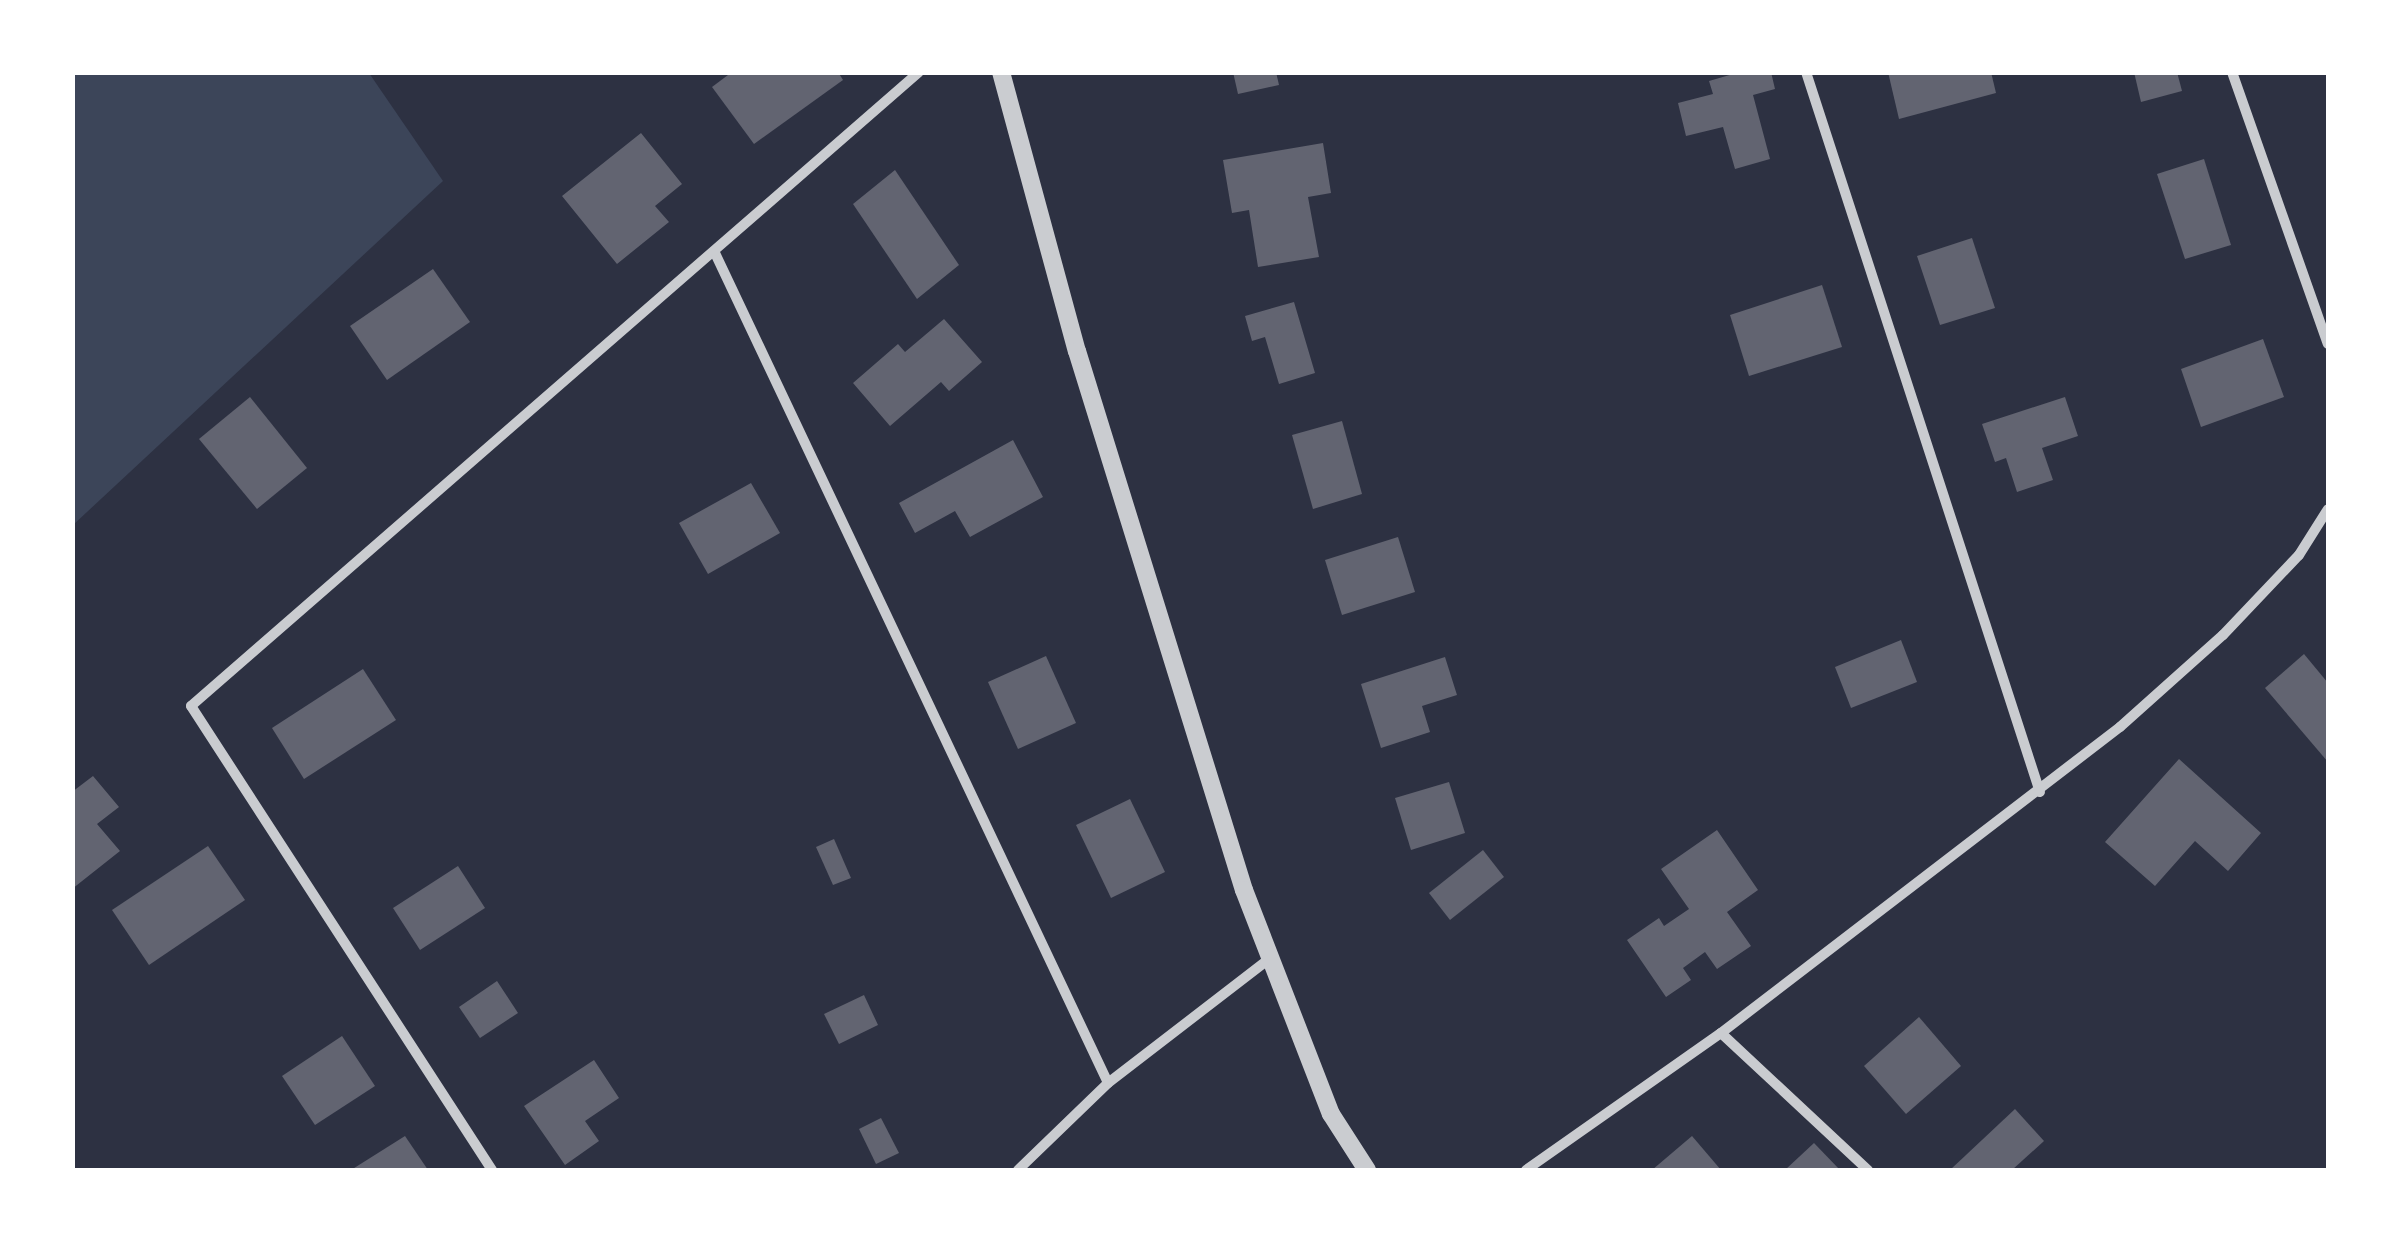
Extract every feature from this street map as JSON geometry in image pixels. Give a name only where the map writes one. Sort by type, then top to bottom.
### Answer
[{"type":"street","points":[[492,1170],[191,706],[919,72]]},
{"type":"street","points":[[1001,72],[1077,351],[1268,960],[1331,1114],[1367,1170]]},
{"type":"street","points":[[1806,72],[2040,792]]},
{"type":"street","points":[[2232,72],[2328,344]]},
{"type":"street","points":[[715,253],[1108,1084]]},
{"type":"street","points":[[1526,1170],[1722,1034],[2040,792],[2224,635],[2298,555],[2328,508]]},
{"type":"street","points":[[1018,1170],[1108,1084],[1268,960]]},
{"type":"street","points":[[1722,1034],[1868,1170]]},
{"type":"shaded area","points":[[73,72],[369,73],[443,181],[73,525]]},
{"type":"building","points":[[732,72],[838,72],[843,80],[754,144],[712,87]]},
{"type":"building","points":[[1233,72],[1276,72],[1279,85],[1238,94]]},
{"type":"building","points":[[1740,72],[1771,72],[1775,89],[1753,95],[1770,159],[1735,169],[1723,127],[1686,136],[1678,103],[1713,94],[1709,81]]},
{"type":"building","points":[[1888,72],[1991,72],[1996,93],[1899,119]]},
{"type":"building","points":[[2134,72],[2177,72],[2182,91],[2141,102]]},
{"type":"building","points":[[641,133],[682,184],[655,206],[669,222],[617,264],[562,196]]},
{"type":"building","points":[[1323,143],[1331,193],[1308,197],[1319,257],[1258,267],[1249,210],[1232,213],[1223,160]]},
{"type":"building","points":[[2204,159],[2231,245],[2185,259],[2157,174]]},
{"type":"building","points":[[895,170],[959,265],[917,299],[853,204]]},
{"type":"building","points":[[1972,238],[1995,308],[1940,325],[1917,256]]},
{"type":"building","points":[[433,269],[470,322],[387,380],[350,326]]},
{"type":"building","points":[[1822,285],[1842,347],[1749,376],[1730,315]]},
{"type":"building","points":[[1294,302],[1315,373],[1279,384],[1265,337],[1252,341],[1245,316]]},
{"type":"building","points":[[944,319],[982,362],[949,391],[941,382],[890,426],[853,383],[898,344],[905,352]]},
{"type":"building","points":[[2263,339],[2284,397],[2201,427],[2181,369]]},
{"type":"building","points":[[250,397],[307,468],[257,509],[199,439]]},
{"type":"building","points":[[2065,397],[2078,436],[2042,448],[2053,480],[2017,492],[2006,458],[1995,462],[1982,424]]},
{"type":"building","points":[[1342,421],[1362,494],[1313,509],[1292,435]]},
{"type":"building","points":[[1013,440],[1043,497],[970,537],[955,511],[915,533],[899,503]]},
{"type":"building","points":[[751,483],[780,533],[708,574],[679,523]]},
{"type":"building","points":[[1398,537],[1415,592],[1342,615],[1325,560]]},
{"type":"building","points":[[1901,640],[1917,682],[1851,708],[1835,667]]},
{"type":"building","points":[[2304,654],[2328,683],[2328,762],[2265,688]]},
{"type":"building","points":[[1046,656],[1076,723],[1018,749],[988,682]]},
{"type":"building","points":[[1445,657],[1457,695],[1422,706],[1430,732],[1381,748],[1361,684]]},
{"type":"building","points":[[363,669],[396,720],[304,779],[272,728]]},
{"type":"building","points":[[2179,759],[2261,833],[2228,871],[2195,841],[2155,886],[2105,842]]},
{"type":"building","points":[[93,776],[119,807],[97,824],[120,851],[72,889],[72,792]]},
{"type":"building","points":[[1449,782],[1465,833],[1411,850],[1395,798]]},
{"type":"building","points":[[1130,799],[1165,872],[1111,898],[1076,825]]},
{"type":"building","points":[[1717,830],[1758,890],[1727,912],[1751,946],[1717,969],[1705,952],[1683,968],[1691,980],[1666,997],[1627,940],[1659,918],[1664,926],[1689,909],[1661,869]]},
{"type":"building","points":[[834,839],[851,878],[833,885],[816,847]]},
{"type":"building","points":[[208,846],[245,900],[149,965],[112,910]]},
{"type":"building","points":[[1483,850],[1504,877],[1450,920],[1429,893]]},
{"type":"building","points":[[458,866],[485,908],[420,950],[393,908]]},
{"type":"building","points":[[497,981],[518,1013],[480,1038],[459,1007]]},
{"type":"building","points":[[864,995],[878,1025],[839,1044],[824,1014]]},
{"type":"building","points":[[1919,1017],[1961,1066],[1906,1114],[1864,1066]]},
{"type":"building","points":[[342,1036],[375,1086],[315,1125],[282,1076]]},
{"type":"building","points":[[594,1060],[619,1098],[585,1121],[599,1141],[565,1165],[524,1106]]},
{"type":"building","points":[[2015,1109],[2044,1141],[2012,1170],[1950,1170]]},
{"type":"building","points":[[881,1118],[899,1153],[876,1164],[859,1129]]},
{"type":"building","points":[[405,1136],[428,1170],[351,1170]]},
{"type":"building","points":[[1692,1136],[1721,1170],[1652,1170]]},
{"type":"building","points":[[1814,1143],[1840,1170],[1785,1170]]}]
